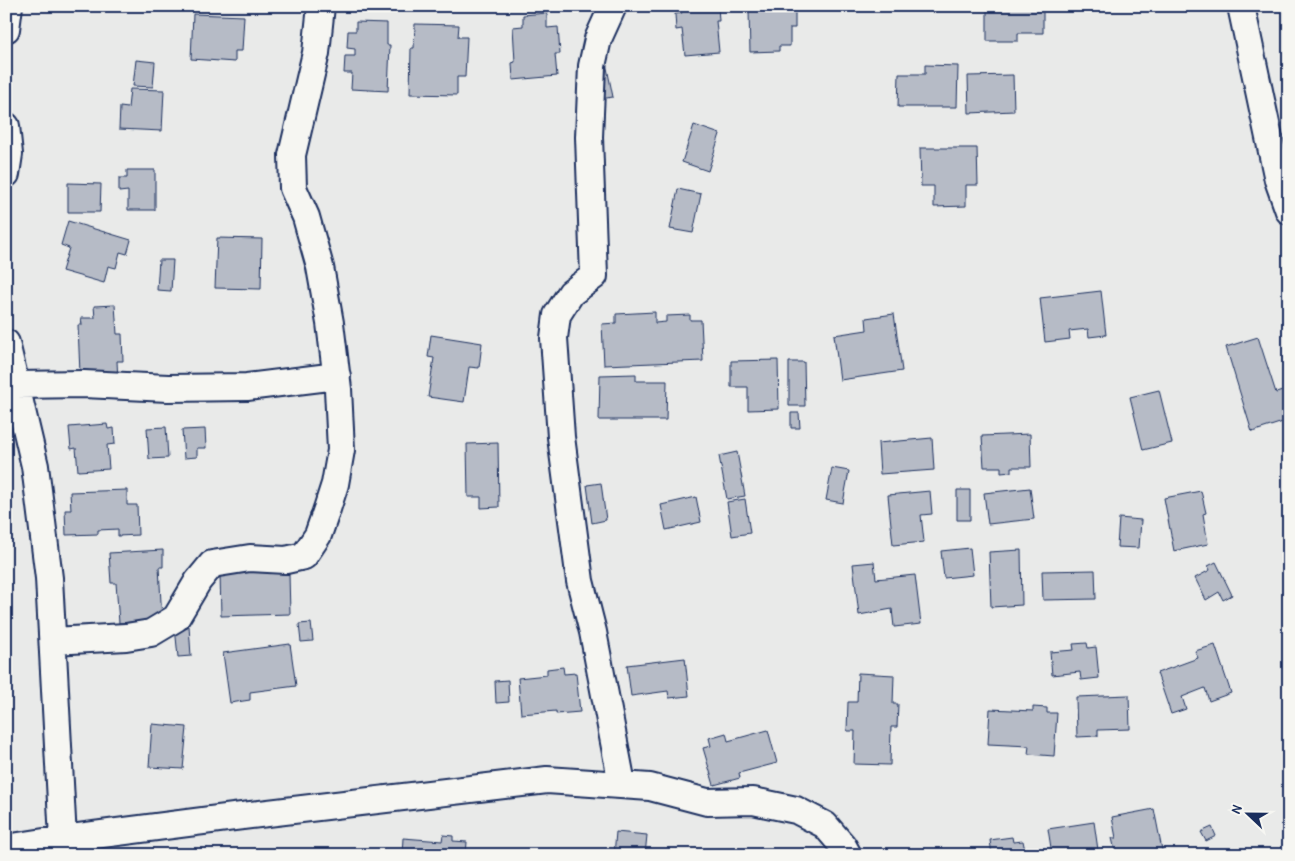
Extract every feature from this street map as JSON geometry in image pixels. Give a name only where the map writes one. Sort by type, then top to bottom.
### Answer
[{"type":"street","points":[[6,29],[9,6]]},
{"type":"street","points":[[54,642],[150,634],[176,618],[198,581],[212,564],[250,558],[286,560],[304,556],[318,535],[335,484],[341,450],[336,376],[330,323],[320,267],[306,217],[293,188],[292,155],[316,52],[320,6]]},
{"type":"street","points":[[613,6],[598,39],[592,66],[588,138],[594,276],[571,293],[557,315],[554,338],[561,437],[580,581],[593,632],[622,784]]},
{"type":"street","points":[[1241,6],[1278,180],[1289,211]]},
{"type":"street","points":[[6,126],[9,154],[6,174]]},
{"type":"street","points":[[7,350],[35,466],[49,578],[54,642],[63,839]]},
{"type":"street","points":[[16,385],[84,384],[168,388],[247,387],[336,376]]},
{"type":"street","points":[[6,848],[63,839],[547,780],[650,787],[707,802],[753,801],[796,810],[825,825],[843,846],[848,855]]},
{"type":"building","points":[[681,6],[718,6],[719,21],[716,21],[719,52],[685,55],[682,29],[676,30],[675,14],[682,13]]},
{"type":"building","points":[[987,6],[1043,6],[1043,33],[1018,33],[1018,41],[987,41]]},
{"type":"building","points":[[795,10],[795,28],[790,28],[790,46],[779,46],[779,51],[750,52],[749,11]]},
{"type":"building","points":[[547,13],[547,28],[558,27],[560,54],[555,54],[557,76],[513,80],[512,63],[515,62],[513,27],[523,26],[523,15]]},
{"type":"building","points":[[193,14],[244,16],[242,51],[235,51],[235,62],[191,59]]},
{"type":"building","points":[[356,22],[387,23],[387,45],[390,45],[388,91],[351,89],[352,73],[344,73],[345,56],[355,56],[355,49],[347,48],[348,31],[356,31]]},
{"type":"building","points":[[415,24],[459,25],[458,37],[467,37],[465,77],[457,77],[457,95],[410,94],[411,48],[414,48]]},
{"type":"building","points":[[605,58],[613,97],[600,99]]},
{"type":"building","points":[[136,60],[155,62],[153,87],[133,86]]},
{"type":"building","points":[[925,65],[958,66],[957,107],[898,107],[899,74],[925,74]]},
{"type":"building","points":[[1013,75],[1014,111],[969,113],[968,76]]},
{"type":"building","points":[[130,89],[164,90],[162,131],[119,129],[120,107],[128,108]]},
{"type":"building","points":[[694,125],[720,134],[708,171],[682,162]]},
{"type":"building","points":[[920,148],[977,148],[978,185],[966,185],[966,206],[934,207],[934,186],[921,186]]},
{"type":"building","points":[[127,170],[155,170],[155,210],[128,210],[128,191],[119,192],[119,178],[127,178]]},
{"type":"building","points":[[68,183],[101,184],[100,212],[68,212]]},
{"type":"building","points":[[678,189],[701,194],[693,233],[670,229]]},
{"type":"building","points":[[68,221],[131,240],[127,254],[120,252],[116,268],[108,266],[104,283],[62,271],[69,248],[61,245]]},
{"type":"building","points":[[217,238],[262,239],[261,289],[215,288]]},
{"type":"building","points":[[159,260],[173,260],[171,291],[157,290]]},
{"type":"building","points":[[1101,291],[1106,335],[1089,337],[1088,329],[1069,331],[1070,339],[1045,342],[1040,298]]},
{"type":"building","points":[[115,305],[117,334],[122,334],[123,361],[117,361],[118,382],[80,374],[78,325],[82,325],[81,318],[95,318],[94,306]]},
{"type":"building","points":[[655,312],[655,323],[666,322],[666,316],[690,315],[690,320],[701,320],[703,361],[604,365],[602,324],[616,323],[616,314]]},
{"type":"building","points":[[894,314],[902,371],[840,380],[834,335],[867,330],[866,318]]},
{"type":"building","points":[[431,335],[482,343],[479,368],[469,367],[464,402],[428,397],[434,358],[428,357]]},
{"type":"building","points":[[1258,337],[1276,393],[1289,389],[1289,420],[1252,432],[1226,347]]},
{"type":"building","points":[[778,360],[779,409],[748,410],[748,387],[731,387],[731,361]]},
{"type":"building","points":[[789,362],[804,362],[805,406],[789,406]]},
{"type":"building","points":[[636,374],[636,381],[667,381],[666,420],[599,420],[600,375]]},
{"type":"building","points":[[1159,390],[1172,443],[1143,450],[1130,397]]},
{"type":"building","points":[[791,413],[799,413],[800,428],[791,428]]},
{"type":"building","points":[[107,424],[108,429],[114,428],[115,444],[107,445],[109,469],[78,471],[76,448],[71,449],[69,427]]},
{"type":"building","points":[[166,427],[168,458],[149,459],[147,428]]},
{"type":"building","points":[[205,429],[206,448],[197,448],[197,457],[184,458],[182,430]]},
{"type":"building","points":[[1030,434],[1031,467],[1011,467],[1011,472],[1001,473],[1001,467],[984,467],[982,436]]},
{"type":"building","points":[[932,438],[934,470],[880,474],[878,443]]},
{"type":"building","points":[[498,443],[499,507],[481,508],[481,497],[468,497],[467,444]]},
{"type":"building","points":[[737,452],[745,496],[727,499],[719,456]]},
{"type":"building","points":[[832,468],[849,471],[843,503],[826,500]]},
{"type":"building","points":[[601,483],[606,520],[592,523],[587,485]]},
{"type":"building","points":[[1030,488],[1034,519],[988,524],[984,493]]},
{"type":"building","points":[[127,490],[127,505],[137,505],[138,535],[118,536],[118,529],[98,530],[98,534],[66,535],[65,510],[71,510],[70,492]]},
{"type":"building","points":[[957,490],[970,490],[970,520],[957,520]]},
{"type":"building","points":[[930,491],[932,514],[921,515],[924,542],[893,545],[888,495]]},
{"type":"building","points":[[1201,491],[1206,513],[1203,514],[1208,544],[1174,551],[1164,498]]},
{"type":"building","points":[[696,497],[701,522],[666,530],[661,505]]},
{"type":"building","points":[[745,499],[750,533],[732,536],[727,502]]},
{"type":"building","points":[[1119,518],[1141,520],[1139,548],[1117,547]]},
{"type":"building","points":[[970,548],[973,575],[944,578],[941,551]]},
{"type":"building","points":[[163,550],[163,567],[159,567],[162,620],[119,623],[116,583],[111,583],[109,553]]},
{"type":"building","points":[[1021,550],[1022,605],[991,607],[989,552]]},
{"type":"building","points":[[874,562],[876,579],[915,575],[921,624],[894,627],[892,609],[859,615],[853,564]]},
{"type":"building","points":[[1216,562],[1232,595],[1223,600],[1219,592],[1206,600],[1195,578],[1210,570],[1208,566]]},
{"type":"building","points":[[1095,570],[1096,599],[1043,600],[1042,571]]},
{"type":"building","points":[[281,571],[281,574],[289,574],[290,614],[221,616],[220,573]]},
{"type":"building","points":[[311,623],[313,641],[301,642],[299,624]]},
{"type":"building","points":[[189,626],[191,656],[178,657],[175,627]]},
{"type":"building","points":[[1087,643],[1088,648],[1096,647],[1099,678],[1081,680],[1080,672],[1052,675],[1050,652],[1074,650],[1073,644]]},
{"type":"building","points":[[290,644],[296,686],[250,692],[250,700],[230,703],[223,653]]},
{"type":"building","points":[[1215,645],[1231,693],[1209,701],[1205,688],[1182,697],[1186,709],[1171,714],[1157,673],[1198,658],[1195,651]]},
{"type":"building","points":[[685,658],[689,696],[669,698],[668,691],[631,696],[627,665]]},
{"type":"building","points":[[563,667],[564,674],[576,673],[580,712],[556,714],[556,711],[521,714],[518,678],[547,675],[547,669]]},
{"type":"building","points":[[858,673],[894,675],[893,704],[898,704],[897,727],[891,727],[890,765],[854,764],[855,731],[847,731],[848,702],[857,702]]},
{"type":"building","points":[[508,680],[509,702],[496,703],[495,681]]},
{"type":"building","points":[[1129,695],[1130,729],[1098,730],[1098,736],[1077,737],[1076,697]]},
{"type":"building","points":[[1033,707],[1047,708],[1047,713],[1057,713],[1054,756],[1028,754],[1029,746],[988,744],[990,709],[1033,711]]},
{"type":"building","points":[[152,724],[187,727],[183,769],[149,767]]},
{"type":"building","points":[[768,730],[777,763],[739,773],[740,778],[714,785],[703,748],[711,746],[709,738],[726,733],[728,741]]},
{"type":"building","points":[[1154,809],[1163,855],[1116,855],[1112,838],[1116,838],[1112,817]]},
{"type":"building","points":[[1094,822],[1098,850],[1090,851],[1091,855],[1052,854],[1048,829]]},
{"type":"building","points":[[1212,827],[1216,836],[1206,841],[1201,832]]},
{"type":"building","points":[[616,832],[647,835],[645,855],[614,855]]},
{"type":"building","points":[[443,835],[453,836],[453,841],[467,842],[466,855],[402,855],[403,838],[442,841]]},
{"type":"building","points":[[1012,837],[1013,842],[1023,841],[1026,855],[992,855],[990,840]]}]
